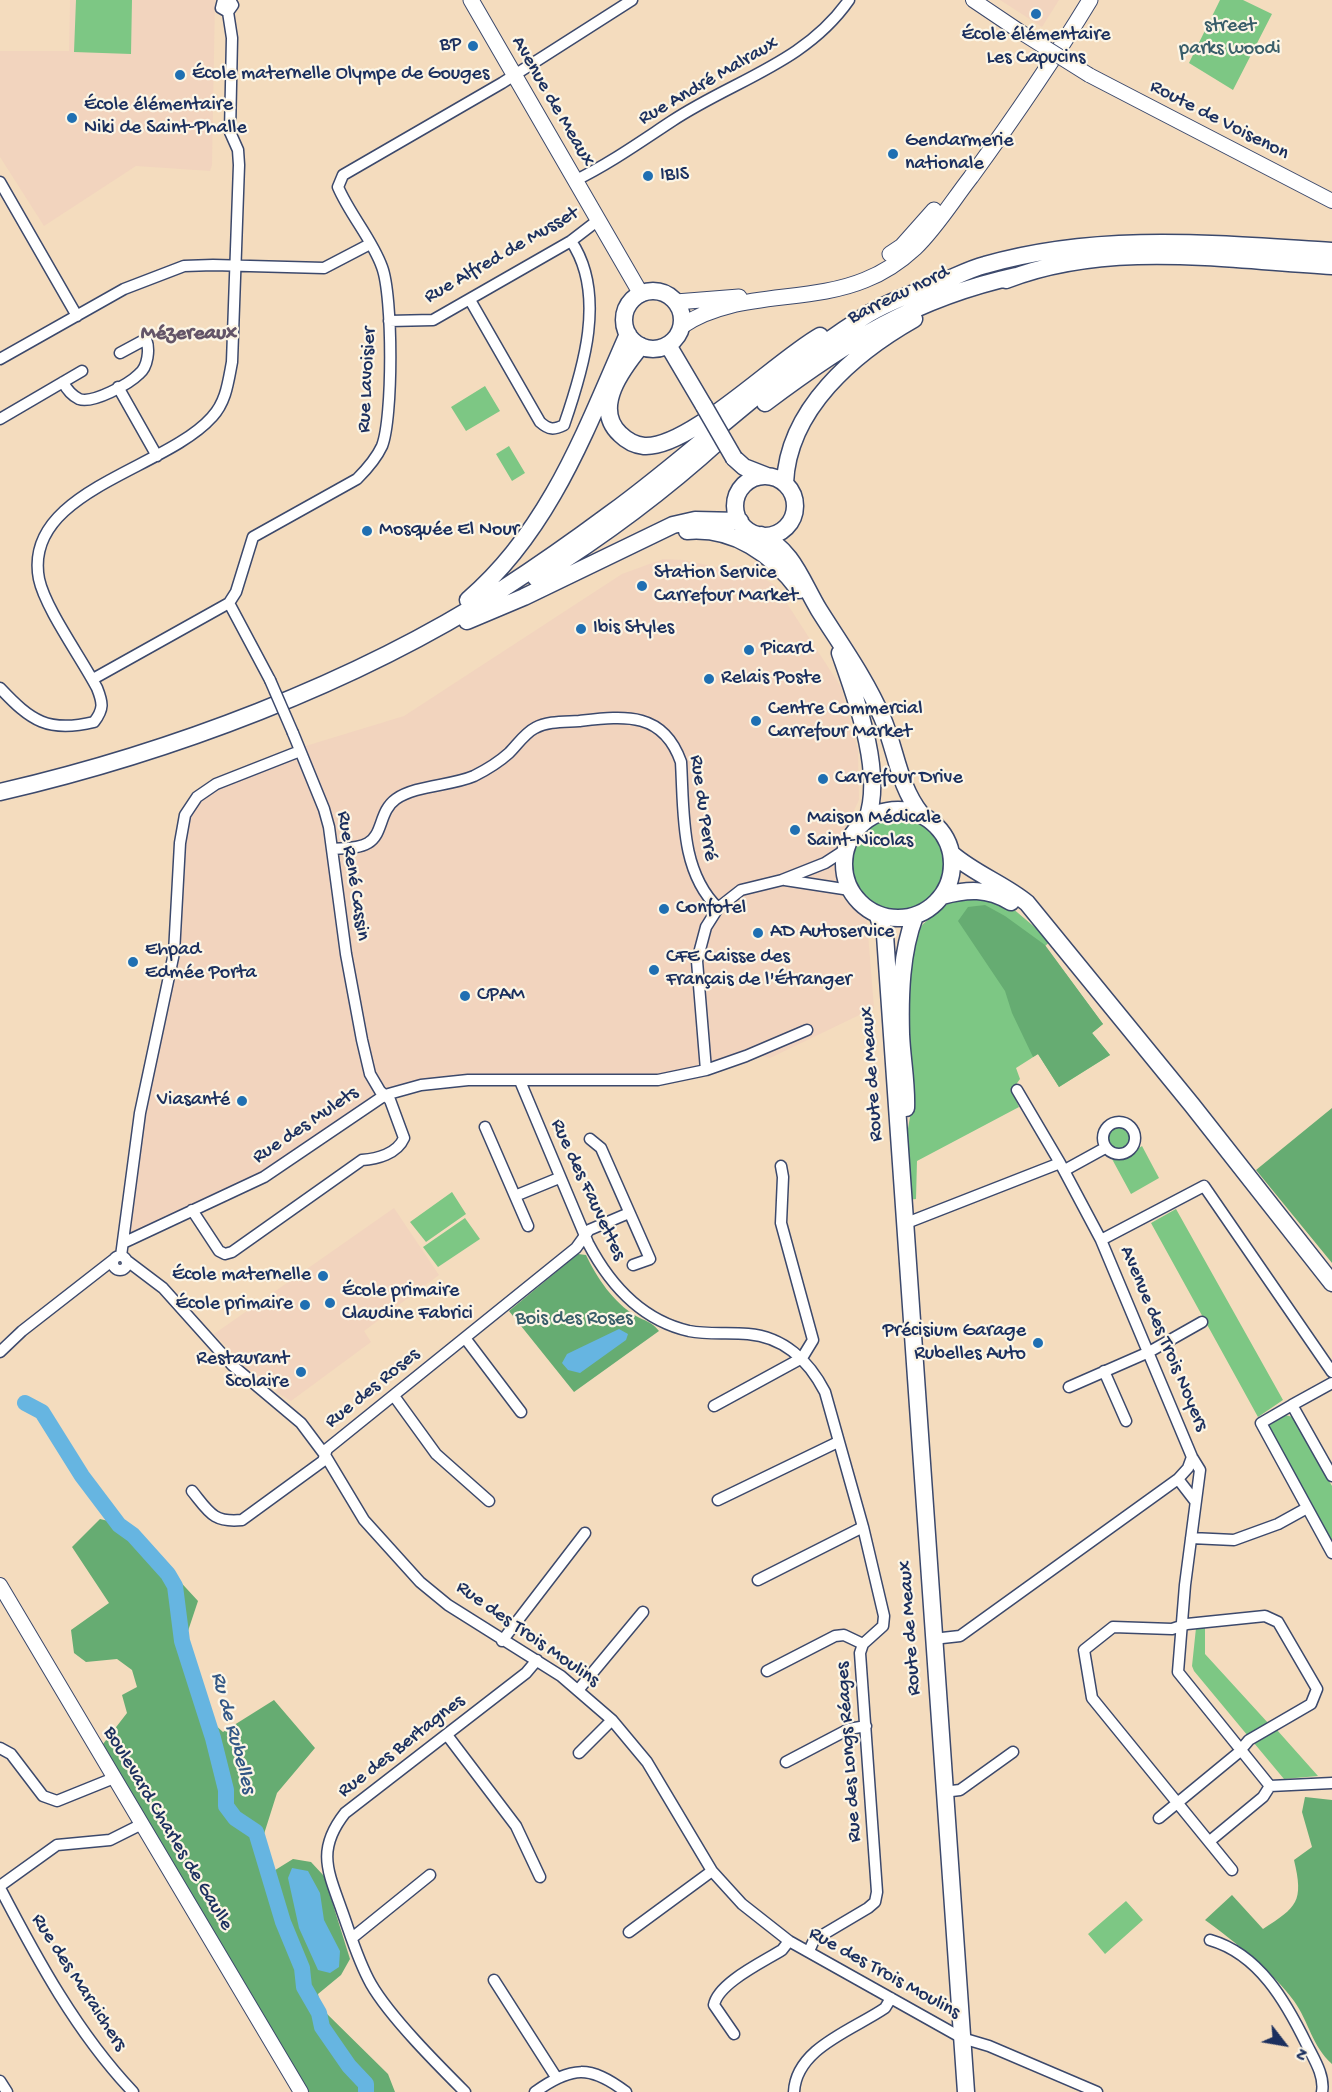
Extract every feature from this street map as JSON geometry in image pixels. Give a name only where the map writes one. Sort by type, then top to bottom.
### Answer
[{"type":"main road","name":"Avenue de Meaux","points":[[471,0],[640,294]]},
{"type":"main road","points":[[676,302],[727,299],[835,281],[877,264],[902,246],[933,212],[988,138],[1033,74],[1079,0]]},
{"type":"main road","points":[[628,334],[641,346],[650,349],[668,345],[674,340],[682,326],[699,314],[830,291],[866,280],[890,267],[915,248],[937,222],[1018,112],[1090,0]]},
{"type":"main road","points":[[0,792],[99,766],[202,732],[292,696],[415,639],[500,590],[612,512],[764,390],[863,317],[983,265],[1045,251],[1101,244],[1176,242],[1332,251]]},
{"type":"main road","points":[[795,565],[790,538],[795,500],[785,483],[786,464],[806,415],[841,372],[877,341],[913,319],[1016,276],[1103,257],[1190,257],[1332,266]]},
{"type":"main road","name":"Barreau nord","points":[[467,621],[612,528],[678,478],[739,423],[807,371],[876,326],[932,300],[970,286],[1016,276]]},
{"type":"main road","points":[[415,639],[487,584],[508,562],[544,512],[568,470],[628,334],[625,316],[628,307],[640,294],[660,292],[676,302],[681,313],[682,326]]},
{"type":"main road","points":[[641,346],[617,379],[610,401],[609,414],[616,430],[623,437],[632,443],[651,446],[684,435],[798,349],[842,323],[863,317]]},
{"type":"main road","points":[[668,345],[734,458],[744,467],[785,483]]},
{"type":"main road","points":[[734,458],[738,494],[736,512],[740,521],[753,532],[782,549],[795,565],[817,607],[864,680],[890,738],[904,789],[921,814],[940,829],[952,854],[977,873],[1019,896],[1053,933],[1332,1283]]},
{"type":"main road","points":[[738,494],[750,480],[768,476]]},
{"type":"main road","points":[[761,535],[779,532],[792,519]]},
{"type":"main road","points":[[0,800],[128,765],[208,737],[321,692],[647,537],[686,522],[740,521]]},
{"type":"main road","points":[[647,537],[698,531],[737,538],[751,544],[785,571],[804,596],[817,607]]},
{"type":"main road","points":[[827,622],[850,682],[863,727],[871,790],[867,819]]},
{"type":"main road","points":[[921,814],[893,809],[867,819],[855,831],[845,850],[844,872],[850,890],[860,902],[877,914],[897,918],[915,916],[932,906],[942,896],[951,878],[952,854]]},
{"type":"main road","points":[[942,896],[975,890],[998,895],[1020,907],[1053,933]]},
{"type":"main road","name":"Route de Meaux","points":[[877,914],[885,935],[966,2092]]},
{"type":"main road","name":"Route de Meaux","points":[[900,1160],[907,1080],[902,1035],[903,971],[908,932],[915,916]]},
{"type":"street","points":[[223,0],[221,8],[228,12]]},
{"type":"street","points":[[228,12],[233,7],[230,0]]},
{"type":"street","points":[[513,76],[632,0]]},
{"type":"street","name":"Rue André Malraux","points":[[574,181],[651,137],[672,121],[808,45],[835,20],[849,0]]},
{"type":"street","name":"Route de Voisenon","points":[[973,0],[1089,75],[1332,201]]},
{"type":"street","points":[[0,688],[32,717],[56,727],[94,722],[102,712],[103,701],[93,679],[44,595],[37,557],[44,533],[70,504],[194,434],[213,416],[226,394],[232,362],[238,157],[230,132],[232,38],[228,12]]},
{"type":"street","name":"Rue Lavoisier","points":[[229,603],[236,592],[254,537],[357,478],[376,457],[387,427],[389,321],[387,283],[370,244],[338,186],[343,175],[513,76]]},
{"type":"street","points":[[0,182],[77,316]]},
{"type":"street","name":"Rue Alfred de Musset","points":[[389,321],[433,320],[571,241],[598,222]]},
{"type":"street","points":[[470,300],[540,422],[548,429],[564,425],[584,357],[588,322],[589,293],[584,264],[571,241]]},
{"type":"street","points":[[0,360],[135,283],[184,266],[324,268],[370,244]]},
{"type":"street","points":[[63,382],[68,392],[81,400],[96,399],[141,374],[146,362],[146,339],[120,353]]},
{"type":"street","points":[[0,419],[82,371]]},
{"type":"street","points":[[118,387],[157,456]]},
{"type":"street","points":[[93,679],[229,603]]},
{"type":"street","name":"Rue René Cassin","points":[[192,1210],[219,1251],[225,1254],[232,1252],[362,1161],[379,1159],[402,1143],[403,1132],[390,1100],[370,1074],[346,954],[332,849],[324,809],[270,680],[229,603]]},
{"type":"street","name":"Rue du Perré","points":[[332,849],[369,843],[376,836],[385,810],[393,801],[410,793],[458,782],[478,774],[507,755],[532,729],[546,723],[625,717],[645,721],[663,730],[675,747],[681,762],[691,867],[699,885],[718,908]]},
{"type":"street","points":[[0,1352],[21,1331],[88,1281],[120,1263],[140,1113],[174,953],[180,843],[185,815],[197,797],[216,784],[300,751]]},
{"type":"street","points":[[706,1070],[696,961],[706,927],[718,908],[741,890],[782,880],[825,863],[845,850]]},
{"type":"street","points":[[782,880],[850,890]]},
{"type":"street","name":"Rue des Mulets","points":[[123,1243],[264,1177],[385,1095],[436,1082],[468,1080],[658,1080],[706,1070],[807,1030]]},
{"type":"street","name":"Rue des Fauvettes","points":[[520,1081],[586,1238],[608,1278],[626,1297],[648,1314],[671,1325],[694,1332],[760,1335],[783,1345],[802,1358]]},
{"type":"street","name":"Avenue des Trois Noyers","points":[[933,1639],[960,1636],[1178,1479],[1188,1468],[1192,1457],[1101,1240],[1063,1167],[1017,1090]]},
{"type":"street","points":[[485,1127],[528,1226]]},
{"type":"street","points":[[590,1139],[601,1148],[650,1259],[633,1265]]},
{"type":"street","points":[[904,1224],[1063,1167],[1105,1148]]},
{"type":"street","points":[[714,1406],[802,1358],[813,1340],[781,1223],[783,1177],[781,1166]]},
{"type":"street","points":[[515,1196],[559,1178]]},
{"type":"street","points":[[1101,1240],[1204,1186],[1332,1372]]},
{"type":"street","name":"Rue des Roses","points":[[192,1491],[211,1516],[227,1522],[242,1520],[322,1461],[327,1449],[586,1238],[589,1230],[629,1213]]},
{"type":"street","name":"Rue des Trois Moulins","points":[[120,1263],[147,1276],[163,1288],[232,1365],[301,1423],[325,1455],[364,1520],[395,1556],[448,1605],[579,1689],[612,1720],[647,1762],[712,1871],[742,1904],[789,1941],[962,2038],[989,2046],[1097,2092]]},
{"type":"street","points":[[1069,1387],[1149,1352],[1202,1322]]},
{"type":"street","points":[[465,1338],[521,1412]]},
{"type":"street","name":"Rue des Longs Réages","points":[[802,1358],[814,1371],[825,1392],[863,1527],[884,1616],[883,1626],[864,1644],[860,1653],[877,1892],[875,1902],[814,1940],[809,1951]]},
{"type":"street","points":[[1104,1371],[1126,1421]]},
{"type":"street","points":[[1332,1383],[1261,1423],[1332,1553]]},
{"type":"street","points":[[394,1396],[436,1454],[489,1501]]},
{"type":"street","points":[[1292,1405],[1332,1476]]},
{"type":"street","points":[[718,1500],[838,1442]]},
{"type":"street","points":[[1192,1457],[1200,1470],[1181,1624],[1178,1672],[1270,1786]]},
{"type":"street","points":[[1178,1479],[1195,1501]]},
{"type":"street","points":[[1191,1538],[1234,1540],[1278,1524],[1307,1508]]},
{"type":"street","points":[[758,1580],[863,1527]]},
{"type":"street","points":[[502,1641],[585,1533]]},
{"type":"street","name":"Boulevard Charles de Gaulle","points":[[0,1585],[301,2092]]},
{"type":"street","points":[[579,1689],[643,1612]]},
{"type":"street","points":[[1159,1818],[1177,1801],[1249,1740],[1311,1704],[1316,1698],[1317,1689],[1278,1622],[1272,1618],[1266,1616],[1181,1624],[1172,1629],[1113,1627],[1083,1650],[1092,1698],[1177,1801],[1211,1840],[1232,1870]]},
{"type":"street","points":[[767,1671],[835,1636],[844,1635],[864,1644]]},
{"type":"street","name":"Rue des Bertagnes","points":[[465,2092],[371,1985],[329,1874],[326,1860],[330,1836],[345,1813],[358,1801],[526,1673],[537,1660]]},
{"type":"street","points":[[579,1753],[612,1720]]},
{"type":"street","points":[[786,1762],[849,1729],[866,1726]]},
{"type":"street","points":[[447,1735],[516,1826],[540,1877]]},
{"type":"street","points":[[0,1748],[11,1755],[43,1796],[57,1801],[114,1778]]},
{"type":"street","points":[[944,1792],[960,1790],[1013,1752]]},
{"type":"street","points":[[1270,1786],[1332,1783]]},
{"type":"street","points":[[1211,1840],[1263,1797],[1270,1786]]},
{"type":"street","points":[[0,1887],[57,1845],[110,1840],[142,1824]]},
{"type":"street","points":[[629,1932],[712,1871]]},
{"type":"street","points":[[352,1938],[430,1875]]},
{"type":"street","name":"Rue des Maraichers","points":[[0,1887],[31,1949],[101,2055],[133,2092]]},
{"type":"street","points":[[1210,1940],[1226,1944],[1241,1954],[1286,2004],[1317,2065],[1323,2083],[1322,2092]]},
{"type":"street","points":[[734,2034],[714,2005],[716,1996],[724,1987],[782,1950],[789,1941]]},
{"type":"street","points":[[494,1980],[556,2077]]},
{"type":"street","points":[[794,2092],[795,2079],[800,2066],[811,2055],[885,2008],[891,1998]]},
{"type":"street","points":[[535,2092],[567,2072],[590,2072],[608,2079],[626,2092]]},
{"type":"street","points":[[0,2080],[7,2092]]},
{"type":"shaded area","name":"École élémentaire Niki de Saint-Phalle","points":[[70,0],[215,0],[212,165],[210,171],[136,166],[44,226],[0,157],[0,51],[69,51]]},
{"type":"shaded area","name":"École élémentaire Les Capucins","points":[[1000,0],[1059,0],[1042,27]]},
{"type":"shaded area","points":[[663,559],[684,560],[721,568],[741,565],[775,585],[841,687],[858,751],[859,800],[837,846],[836,873],[842,897],[867,921],[874,1008],[770,1058],[758,1055],[668,1083],[619,1086],[471,1085],[439,1087],[388,1097],[265,1178],[123,1247],[168,967],[179,841],[196,795],[299,748],[404,716],[622,574]]},
{"type":"shaded area","name":"École primaire Claudine Fabrici","points":[[394,1208],[439,1275],[364,1331],[371,1342],[291,1401],[276,1392],[278,1385],[272,1381],[265,1385],[214,1334]]},
{"type":"green space","points":[[76,0],[132,0],[131,54],[74,52]]},
{"type":"green space","name":"street parks woodi","points":[[1220,0],[1243,0],[1272,14],[1233,90],[1189,63]]},
{"type":"green space","points":[[485,386],[500,411],[466,431],[451,407]]},
{"type":"green space","points":[[509,446],[525,473],[512,481],[496,454]]},
{"type":"green space","points":[[898,815],[917,819],[932,830],[943,845],[947,864],[943,883],[932,898],[917,909],[898,913],[879,909],[864,898],[853,883],[849,864],[853,845],[864,830],[879,819]]},
{"type":"green space","points":[[967,896],[1011,907],[1051,941],[1045,946],[1103,1024],[1092,1033],[1110,1055],[1059,1087],[1038,1054],[1016,1068],[1020,1079],[1012,1090],[1019,1107],[917,1161],[916,1199],[908,1200],[907,1134],[910,1117],[907,1034],[915,936],[923,924],[951,901]]},
{"type":"green space","points":[[985,905],[1005,916],[1045,945],[1103,1024],[1092,1033],[1110,1055],[1059,1087],[1038,1054],[1033,1057],[1012,1013],[1005,991],[958,921],[968,907]]},
{"type":"green space","points":[[1332,1108],[1332,1263],[1256,1170]]},
{"type":"green space","points":[[1119,1125],[1128,1129],[1132,1138],[1128,1147],[1119,1151],[1110,1147],[1106,1138],[1110,1129]]},
{"type":"green space","points":[[1142,1146],[1159,1178],[1131,1194],[1112,1159],[1126,1157]]},
{"type":"green space","points":[[452,1192],[466,1214],[426,1242],[410,1222]]},
{"type":"green space","points":[[1176,1209],[1283,1400],[1258,1417],[1151,1223]]},
{"type":"green space","points":[[465,1218],[480,1239],[438,1267],[423,1247]]},
{"type":"green space","name":"Bois des Roses","points":[[578,1254],[586,1255],[601,1281],[620,1304],[659,1331],[574,1392],[509,1311]]},
{"type":"green space","points":[[1285,1415],[1293,1417],[1332,1486],[1332,1546],[1267,1427]]},
{"type":"green space","points":[[100,1519],[129,1526],[198,1601],[187,1634],[213,1723],[223,1732],[274,1700],[315,1748],[277,1793],[264,1834],[272,1872],[293,1859],[311,1862],[324,1876],[350,1959],[341,1975],[318,1994],[321,2008],[388,2074],[395,2092],[307,2092],[103,1744],[127,1713],[122,1695],[137,1687],[132,1670],[117,1659],[86,1662],[74,1653],[71,1630],[109,1603],[72,1547]]},
{"type":"green space","points":[[1196,1628],[1205,1628],[1205,1654],[1269,1724],[1248,1736],[1194,1671],[1192,1666]]},
{"type":"green space","points":[[1277,1730],[1318,1776],[1284,1779],[1254,1743]]},
{"type":"green space","points":[[1305,1797],[1332,1800],[1332,2064],[1320,2050],[1299,2009],[1285,1990],[1228,1937],[1205,1920],[1232,1895],[1263,1929],[1290,1909],[1298,1894],[1294,1860],[1312,1847],[1302,1812]]},
{"type":"green space","points":[[1126,1901],[1143,1920],[1105,1954],[1088,1934]]},
{"type":"water","points":[[619,1329],[628,1334],[626,1340],[580,1373],[568,1370],[562,1363],[567,1354]]},
{"type":"water","points":[[292,1868],[308,1871],[320,1893],[324,1920],[340,1951],[339,1967],[330,1973],[318,1970],[299,1928],[288,1878]]},
{"type":"waterway","name":"Ru de Rubelles","points":[[25,1403],[42,1412],[82,1476],[119,1525],[133,1535],[168,1574],[175,1586],[182,1641],[213,1738],[226,1790],[226,1806],[235,1818],[256,1832],[283,1922],[302,1968],[304,1987],[319,2013],[322,2027],[349,2066],[366,2084],[366,2092]]},
{"type":"place","name":"École élémentaire Les Capucins","points":[[1036,14]]},
{"type":"place","name":"BP","points":[[473,46]]},
{"type":"place","name":"École maternelle Olympe de Gouges","points":[[180,75]]},
{"type":"place","name":"École élémentaire Niki de Saint-Phalle","points":[[72,118]]},
{"type":"place","name":"Gendarmerie nationale","points":[[893,154]]},
{"type":"place","name":"IBIS","points":[[648,176]]},
{"type":"place","name":"Mosquée El Nour","points":[[367,531]]},
{"type":"place","name":"Station Service Carrefour Market","points":[[642,586]]},
{"type":"place","name":"Ibis Styles","points":[[581,629]]},
{"type":"place","name":"Picard","points":[[749,650]]},
{"type":"place","name":"Relais Poste","points":[[709,679]]},
{"type":"place","name":"Centre Commercial Carrefour Market","points":[[756,721]]},
{"type":"place","name":"Carrefour Drive","points":[[823,779]]},
{"type":"place","name":"Maison Médicale Saint-Nicolas","points":[[795,830]]},
{"type":"place","name":"Confotel","points":[[664,909]]},
{"type":"place","name":"AD Autoservice","points":[[758,933]]},
{"type":"place","name":"Ehpad Edmée Porta","points":[[133,962]]},
{"type":"place","name":"CFE Caisse des Français de l'Étranger","points":[[654,970]]},
{"type":"place","name":"CPAM","points":[[465,996]]},
{"type":"place","name":"Viasanté","points":[[242,1101]]},
{"type":"place","name":"École maternelle","points":[[323,1276]]},
{"type":"place","name":"École primaire Claudine Fabrici","points":[[330,1303]]},
{"type":"place","name":"École primaire","points":[[305,1305]]},
{"type":"place","name":"Précisium Garage Rubelles Auto","points":[[1038,1343]]},
{"type":"place","name":"Restaurant Scolaire","points":[[301,1372]]},
{"type":"district","name":"Mézereaux","points":[[189,335]]}]
